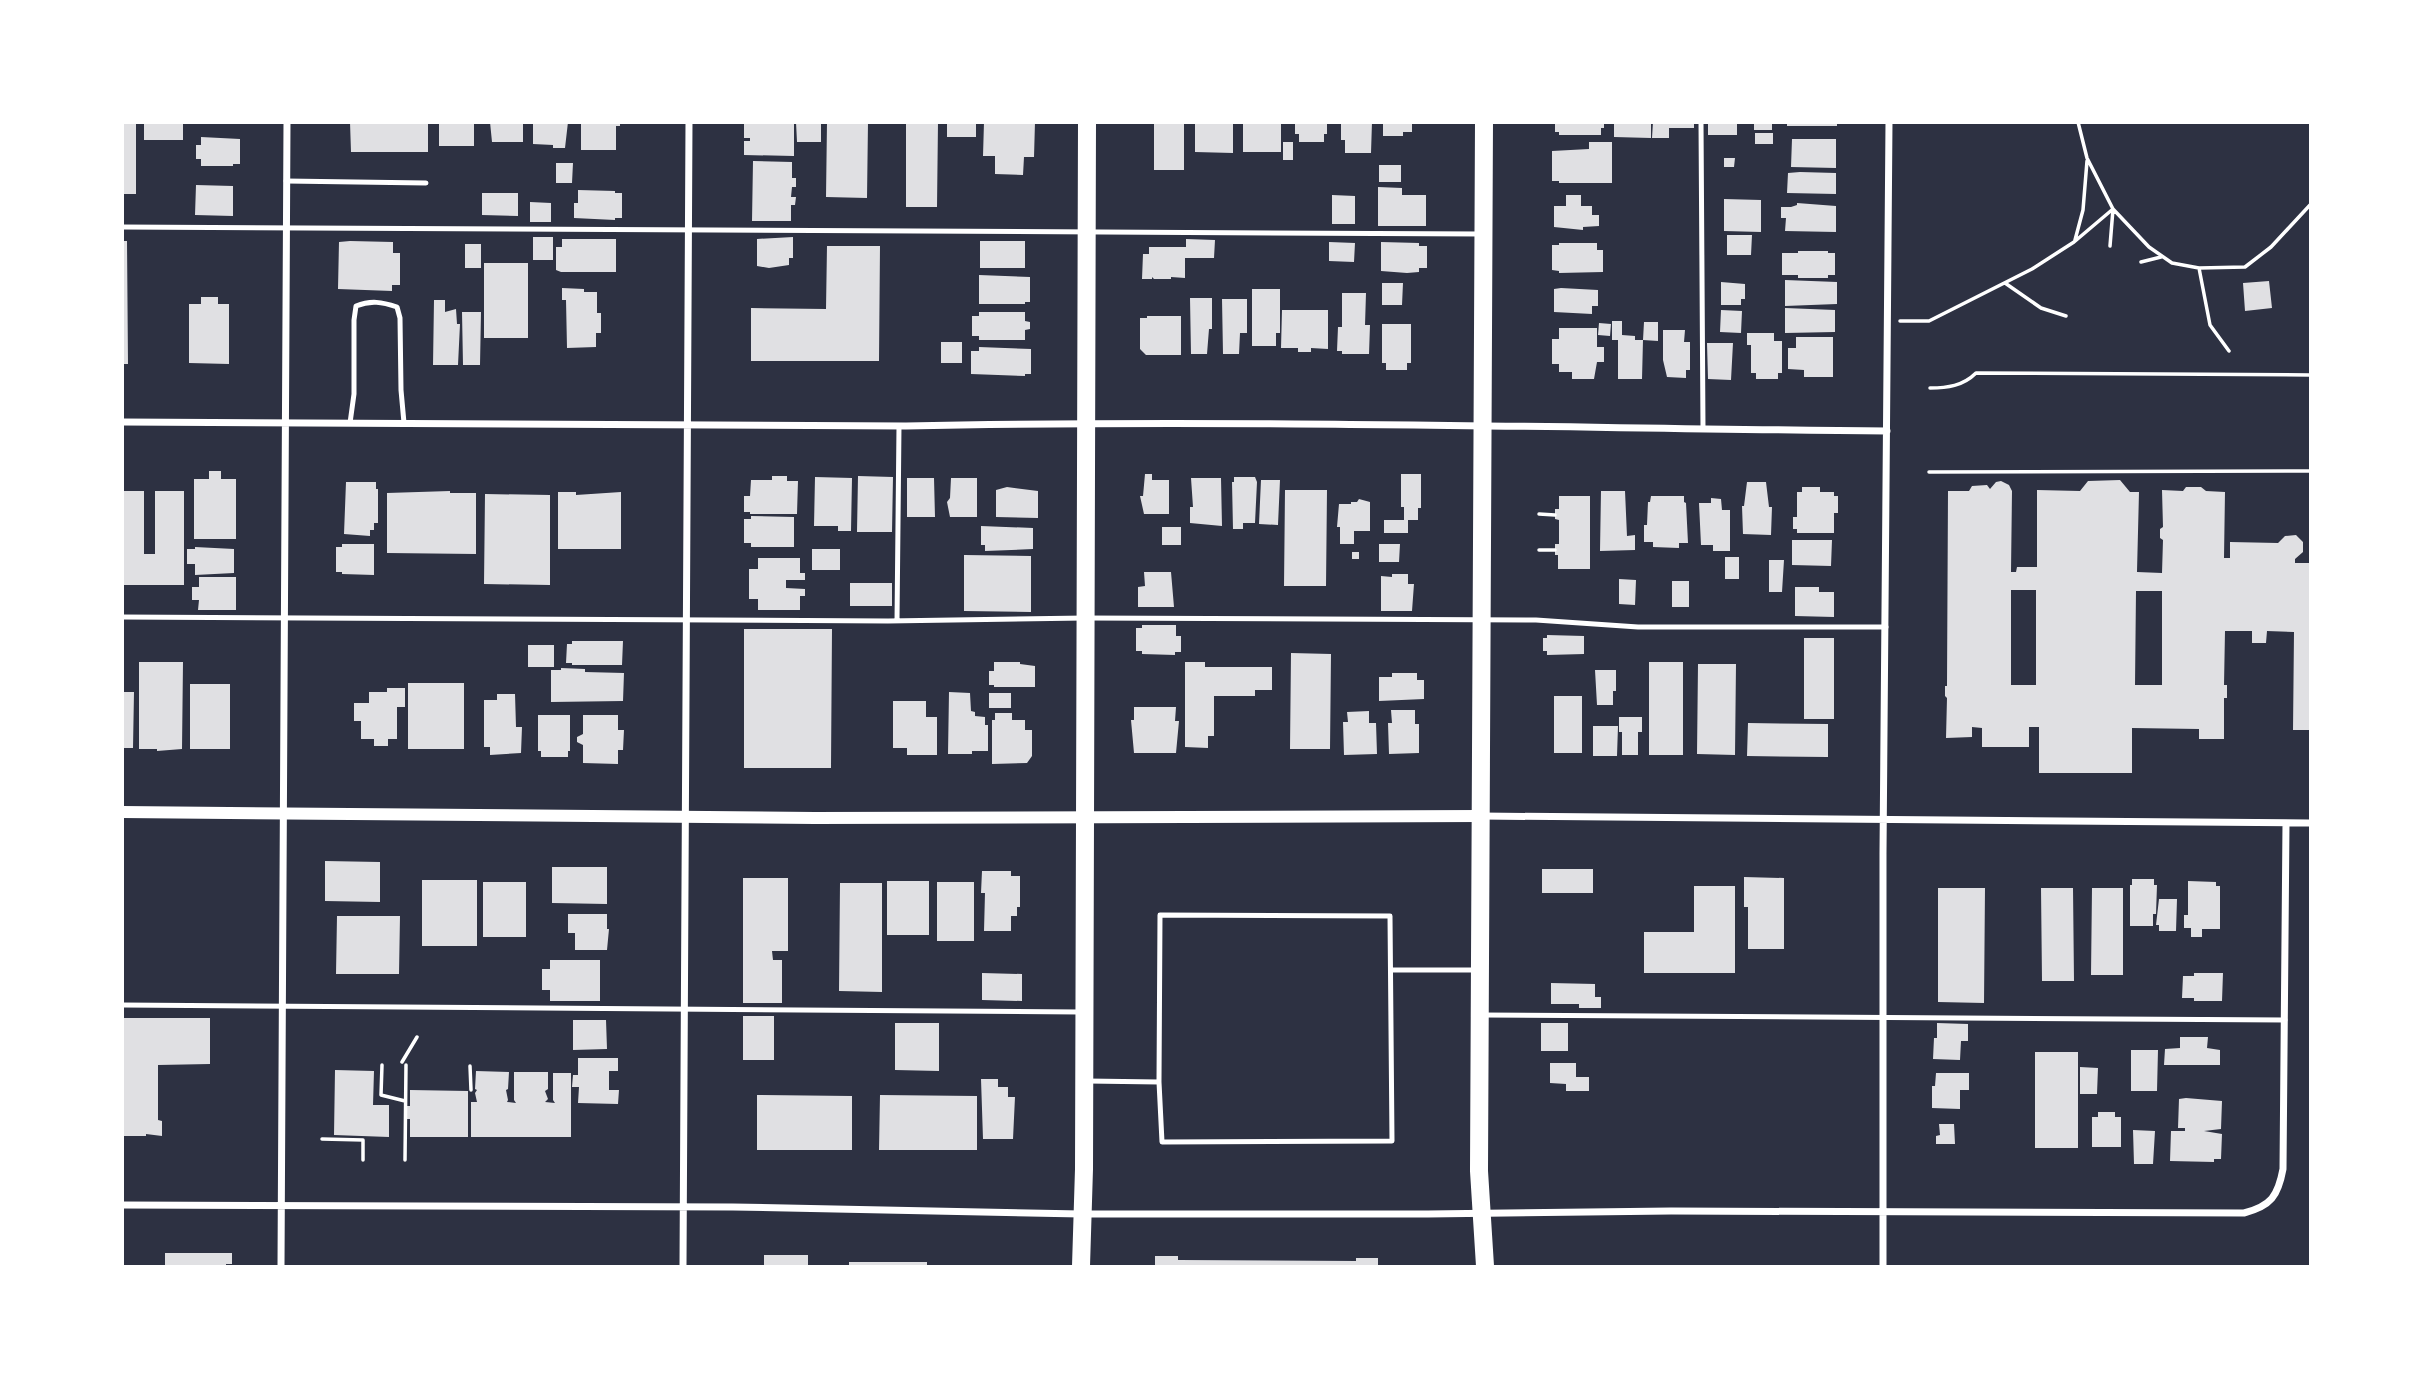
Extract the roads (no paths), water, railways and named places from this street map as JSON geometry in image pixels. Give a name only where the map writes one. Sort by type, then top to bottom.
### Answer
[{"type":"main road","points":[[1081,1266],[1084,1168],[1087,122]]},
{"type":"main road","points":[[1484,122],[1479,1171],[1485,1266]]},
{"type":"street","points":[[281,1266],[287,122]]},
{"type":"street","points":[[683,1266],[689,122]]},
{"type":"street","points":[[1883,1266],[1889,122]]},
{"type":"street","points":[[122,422],[899,426],[1085,423],[1483,424],[1887,430]]},
{"type":"street","points":[[122,812],[815,818],[1884,818],[2311,823]]},
{"type":"street","points":[[122,1205],[684,1207],[1081,1214],[1671,1211],[2244,1213],[2268,1204],[2275,1194],[2283,1169],[2286,823]]},
{"type":"lane","points":[[1702,122],[1703,429]]},
{"type":"lane","points":[[286,181],[425,183]]},
{"type":"lane","points":[[122,227],[1484,234]]},
{"type":"lane","points":[[350,423],[354,394],[356,306],[367,302],[383,302],[397,307],[400,318],[404,424]]},
{"type":"lane","points":[[897,621],[899,426]]},
{"type":"lane","points":[[122,617],[897,621],[1085,618],[1536,620],[1638,627],[1886,627]]},
{"type":"lane","points":[[1160,915],[1390,916],[1392,970],[1392,1141],[1162,1142],[1160,915]]},
{"type":"lane","points":[[1392,970],[1480,970]]},
{"type":"lane","points":[[122,1005],[1083,1012]]},
{"type":"lane","points":[[1480,1014],[2285,1020]]},
{"type":"lane","points":[[1083,1081],[1160,1083]]}]
